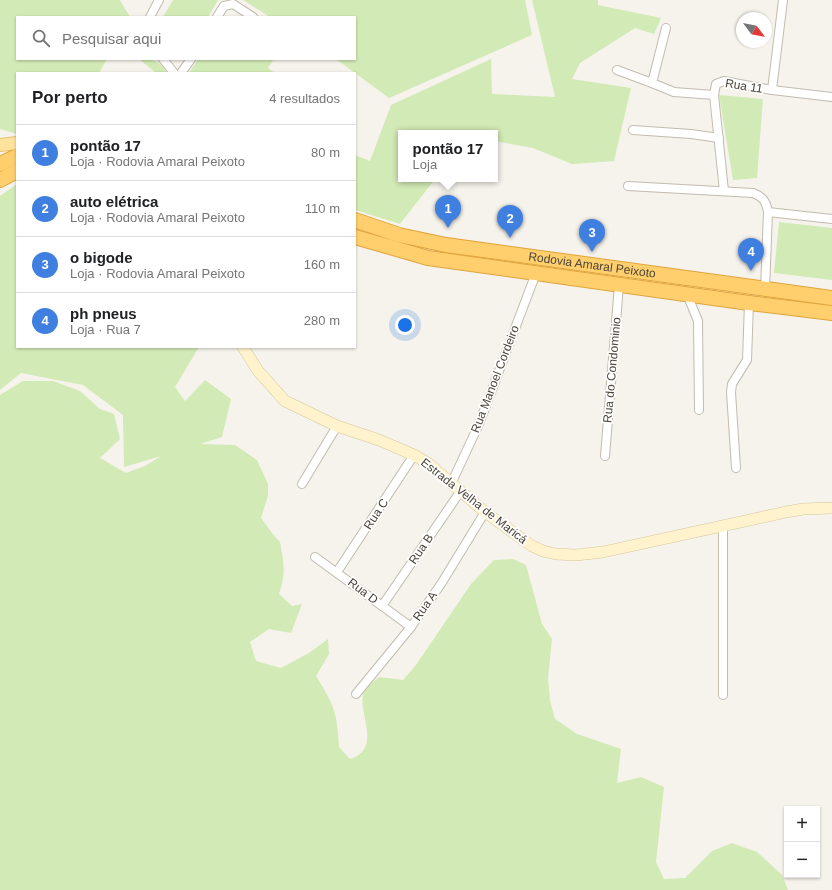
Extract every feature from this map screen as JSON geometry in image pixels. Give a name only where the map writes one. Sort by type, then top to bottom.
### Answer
[{"type":"highway","points":[[0,164],[16,156]]},
{"type":"highway","points":[[0,180],[16,172]]},
{"type":"highway","name":"Rodovia Amaral Peixoto","points":[[356,220],[398,235],[446,245],[764,290],[832,298]]},
{"type":"highway","name":"Rodovia Amaral Peixoto","points":[[356,237],[428,258],[749,303],[832,313]]},
{"type":"main road","points":[[0,145],[16,144]]},
{"type":"street","points":[[151,16],[159,0]]},
{"type":"street","points":[[772,90],[783,0]]},
{"type":"street","points":[[218,16],[224,6],[233,4],[251,16]]},
{"type":"street","points":[[652,83],[666,28]]},
{"type":"street","points":[[164,60],[173,72]]},
{"type":"street","points":[[182,72],[190,60]]},
{"type":"street","points":[[617,70],[674,92],[714,95]]},
{"type":"street","name":"Rua 11","points":[[724,191],[714,95],[716,84],[724,81],[772,90],[832,97]]},
{"type":"street","points":[[633,130],[684,133],[718,138]]},
{"type":"street","points":[[628,186],[724,191],[753,193],[760,195],[766,201],[768,212],[764,290]]},
{"type":"street","points":[[768,212],[832,219]]},
{"type":"street","name":"Rua Manoel Cordeiro","points":[[451,484],[479,424],[536,273]]},
{"type":"street","name":"Rua do Condominio","points":[[605,456],[619,285]]},
{"type":"street","points":[[688,294],[698,321],[699,410]]},
{"type":"street","points":[[736,468],[731,392],[732,384],[747,360],[749,303]]},
{"type":"street","name":"Estrada Velha de Maricá","points":[[244,348],[258,371],[285,401],[337,426],[379,440],[414,455],[429,464],[485,512],[532,546],[543,552],[576,555],[603,552],[802,509],[832,508]]},
{"type":"street","points":[[302,484],[337,426]]},
{"type":"street","name":"Rua C","points":[[338,572],[414,455]]},
{"type":"street","name":"Rua B","points":[[382,606],[460,492]]},
{"type":"street","name":"Rua A","points":[[356,694],[411,627],[441,584],[485,512]]},
{"type":"street","points":[[723,526],[724,695]]},
{"type":"street","name":"Rua D","points":[[314,557],[338,572],[411,627]]},
{"type":"green space","points":[[0,0],[120,0],[129,16],[16,16],[16,60],[106,60],[100,72],[16,72],[16,134],[0,129]]},
{"type":"green space","points":[[173,0],[218,0],[209,16],[164,16]]},
{"type":"green space","points":[[243,0],[525,0],[532,35],[389,98],[356,74],[356,72],[354,72],[337,60],[356,60],[356,16],[268,16]]},
{"type":"green space","points":[[532,0],[598,0],[598,5],[661,18],[654,34],[635,28],[580,63],[572,79],[631,88],[614,161],[572,164],[533,148],[498,142],[498,130],[398,130],[398,182],[433,182],[400,224],[356,210],[356,155],[370,161],[391,105],[491,59],[492,94],[555,97]]},
{"type":"green space","points":[[140,60],[156,61],[166,72],[155,72]]},
{"type":"green space","points":[[197,60],[273,60],[268,68],[274,72],[190,72]]},
{"type":"green space","points":[[719,95],[763,99],[757,178],[733,180]]},
{"type":"green space","points":[[16,185],[16,348],[198,348],[175,387],[185,401],[205,380],[231,399],[222,437],[200,444],[235,445],[257,460],[268,484],[268,496],[261,518],[280,542],[283,556],[284,568],[279,594],[292,606],[302,604],[291,633],[269,629],[250,642],[256,661],[281,668],[309,653],[328,639],[329,654],[316,676],[334,709],[339,747],[350,759],[360,754],[366,746],[367,737],[363,698],[366,688],[379,677],[403,680],[416,665],[471,584],[494,560],[513,559],[526,565],[542,624],[552,639],[548,678],[550,700],[555,719],[577,734],[621,749],[617,783],[641,777],[664,787],[656,862],[664,879],[685,878],[712,851],[732,843],[757,852],[782,875],[788,890],[0,890],[0,395],[23,381],[53,381],[80,391],[100,409],[114,414],[120,439],[100,458],[126,473],[145,466],[161,456],[124,467],[123,415],[83,385],[21,373],[0,390],[0,196]]},
{"type":"green space","points":[[779,222],[832,228],[832,280],[774,273]]},
{"type":"place","name":"pontão 17","points":[[448,228]]},
{"type":"place","name":"auto elétrica","points":[[510,238]]},
{"type":"place","name":"o bigode","points":[[592,252]]},
{"type":"place","name":"ph pneus","points":[[751,271]]}]
